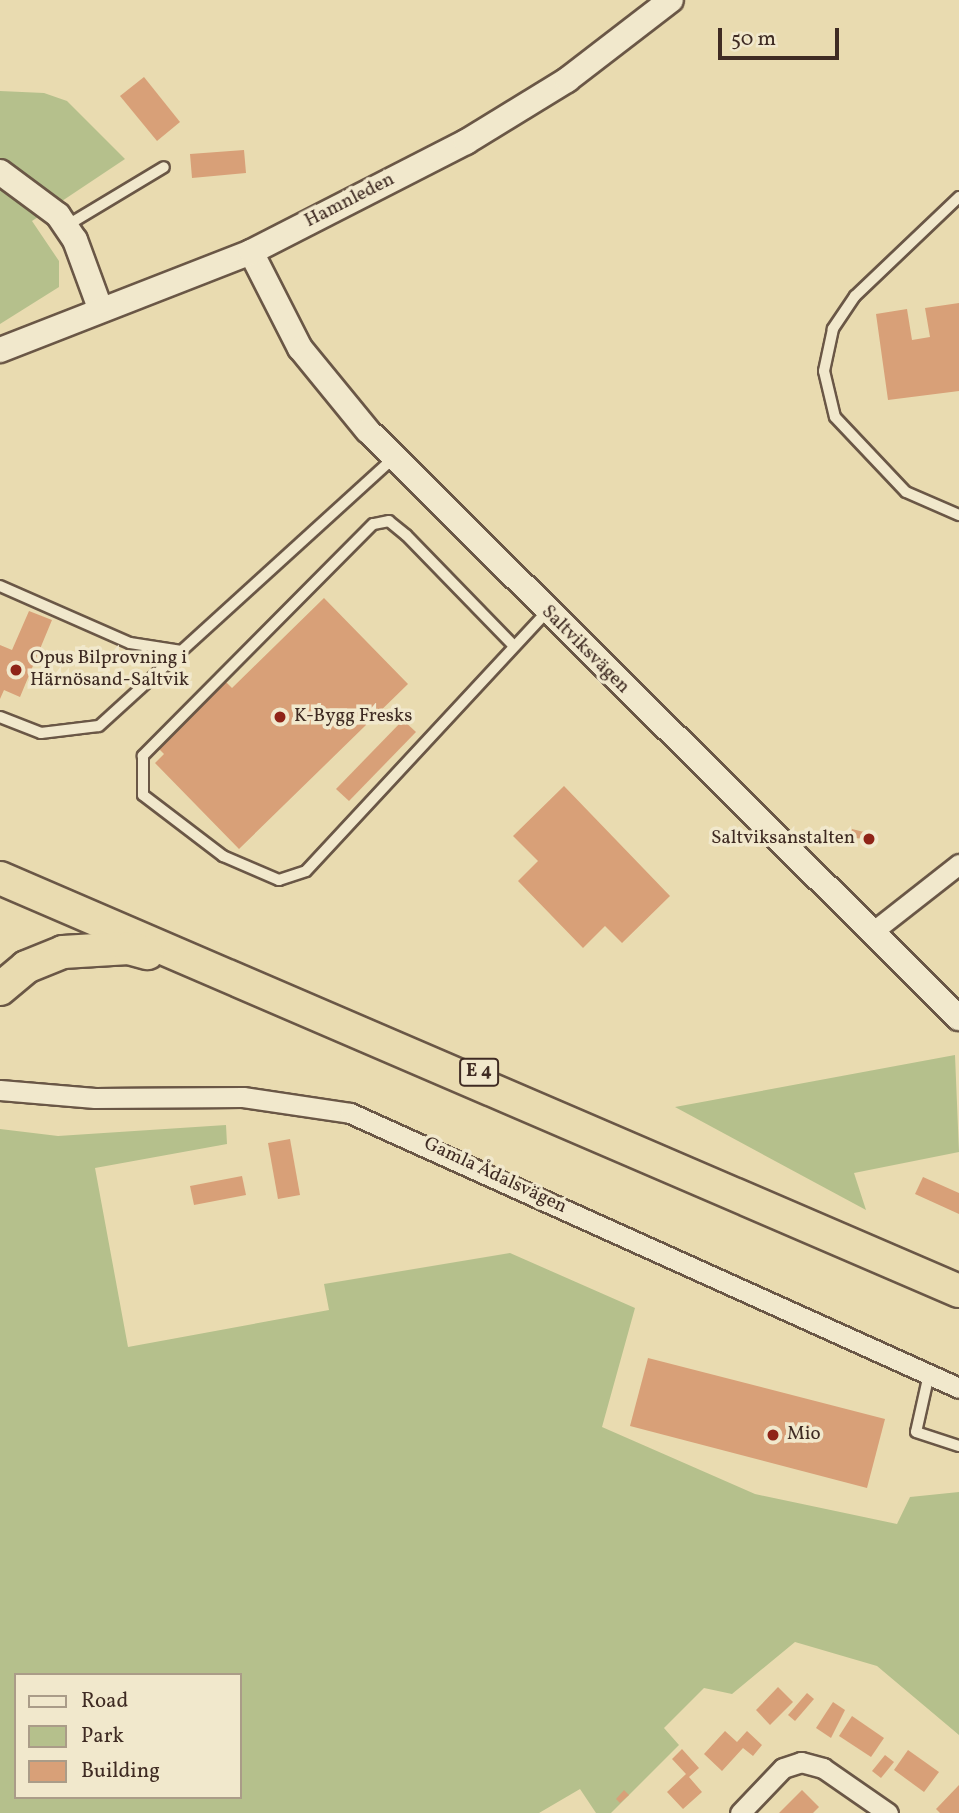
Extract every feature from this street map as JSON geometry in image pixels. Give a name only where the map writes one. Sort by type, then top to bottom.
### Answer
[{"type":"highway","name":"E 4","points":[[0,864],[959,1277]]},
{"type":"highway","name":"E 4","points":[[0,878],[959,1291]]},
{"type":"highway","name":"E 4","points":[[0,989],[26,967],[64,951],[170,951]]},
{"type":"street","name":"Hamnleden","points":[[0,350],[100,308],[251,252],[466,142],[567,80],[671,0]]},
{"type":"street","points":[[0,172],[65,226],[100,308]]},
{"type":"street","name":"Saltviksvägen","points":[[251,252],[300,348],[395,458],[959,1018]]},
{"type":"street","points":[[871,933],[959,864]]},
{"type":"street","name":"Gamla Ådalsvägen","points":[[0,1090],[95,1098],[243,1097],[350,1112],[959,1388]]},
{"type":"street","points":[[740,1813],[783,1768],[801,1762],[823,1768],[888,1813]]},
{"type":"lane","points":[[65,226],[164,167]]},
{"type":"lane","points":[[959,197],[855,296],[833,329],[824,371],[835,417],[906,492],[959,515]]},
{"type":"lane","points":[[0,717],[41,733],[99,726],[395,458]]},
{"type":"lane","points":[[513,645],[406,535],[389,522],[373,524],[143,756],[143,794],[223,856],[279,880],[306,871],[547,611]]},
{"type":"lane","points":[[0,586],[130,643],[181,651]]},
{"type":"lane","points":[[929,1374],[916,1432],[959,1446]]},
{"type":"green space","points":[[0,91],[44,93],[67,101],[125,159],[32,221],[59,261],[59,287],[0,324]]},
{"type":"green space","points":[[955,1055],[959,1152],[854,1173],[866,1210],[675,1107]]},
{"type":"green space","points":[[226,1125],[227,1144],[95,1168],[128,1347],[329,1310],[324,1284],[510,1253],[635,1308],[602,1427],[755,1494],[897,1524],[910,1497],[959,1492],[959,1735],[877,1666],[795,1642],[732,1694],[704,1688],[664,1728],[679,1745],[611,1813],[596,1813],[580,1789],[539,1813],[0,1813],[0,1129],[58,1136]]},
{"type":"building","points":[[144,77],[180,122],[157,141],[120,96]]},
{"type":"building","points":[[244,150],[246,173],[192,178],[190,154]]},
{"type":"building","points":[[959,303],[959,391],[888,400],[876,314],[907,309],[912,340],[930,337],[925,308]]},
{"type":"building","name":"K-Bygg Fresks","points":[[324,598],[408,684],[239,849],[155,763],[164,754],[156,746],[224,680],[232,688]]},
{"type":"building","name":"Opus Bilprovning i Härnösand-Saltvik","points":[[29,611],[52,620],[20,697],[4,690],[0,699],[0,645],[12,650]]},
{"type":"building","points":[[403,720],[416,732],[349,801],[336,789]]},
{"type":"building","points":[[564,786],[670,896],[622,943],[605,926],[583,948],[518,881],[538,861],[513,836]]},
{"type":"building","points":[[852,829],[864,832],[862,839],[850,837]]},
{"type":"building","points":[[290,1139],[300,1195],[278,1199],[268,1143]]},
{"type":"building","points":[[242,1176],[246,1195],[194,1205],[190,1186]]},
{"type":"building","points":[[923,1177],[959,1193],[959,1214],[915,1194]]},
{"type":"building","points":[[648,1358],[885,1419],[867,1488],[630,1426]]},
{"type":"building","points":[[778,1687],[793,1702],[770,1725],[756,1710]]},
{"type":"building","points":[[807,1693],[814,1699],[795,1721],[788,1715]]},
{"type":"building","points":[[833,1702],[845,1710],[831,1738],[816,1728]]},
{"type":"building","points":[[852,1716],[884,1738],[871,1757],[839,1736]]},
{"type":"building","points":[[725,1731],[737,1742],[747,1731],[762,1745],[753,1756],[743,1748],[722,1771],[704,1754]]},
{"type":"building","points":[[682,1749],[699,1768],[689,1777],[702,1792],[683,1809],[667,1792],[686,1774],[672,1759]]},
{"type":"building","points":[[908,1750],[939,1772],[924,1792],[894,1770]]},
{"type":"building","points":[[885,1755],[894,1762],[881,1778],[872,1771]]},
{"type":"building","points":[[959,1785],[959,1813],[940,1813],[936,1809]]},
{"type":"building","points":[[624,1790],[629,1795],[620,1803],[616,1799]]},
{"type":"building","points":[[802,1790],[819,1807],[813,1813],[779,1813]]},
{"type":"place","name":"Opus Bilprovning i Härnösand-Saltvik","points":[[16,670]]},
{"type":"place","name":"K-Bygg Fresks","points":[[280,717]]},
{"type":"place","name":"Saltviksanstalten","points":[[869,839]]},
{"type":"place","name":"Mio","points":[[773,1435]]}]
